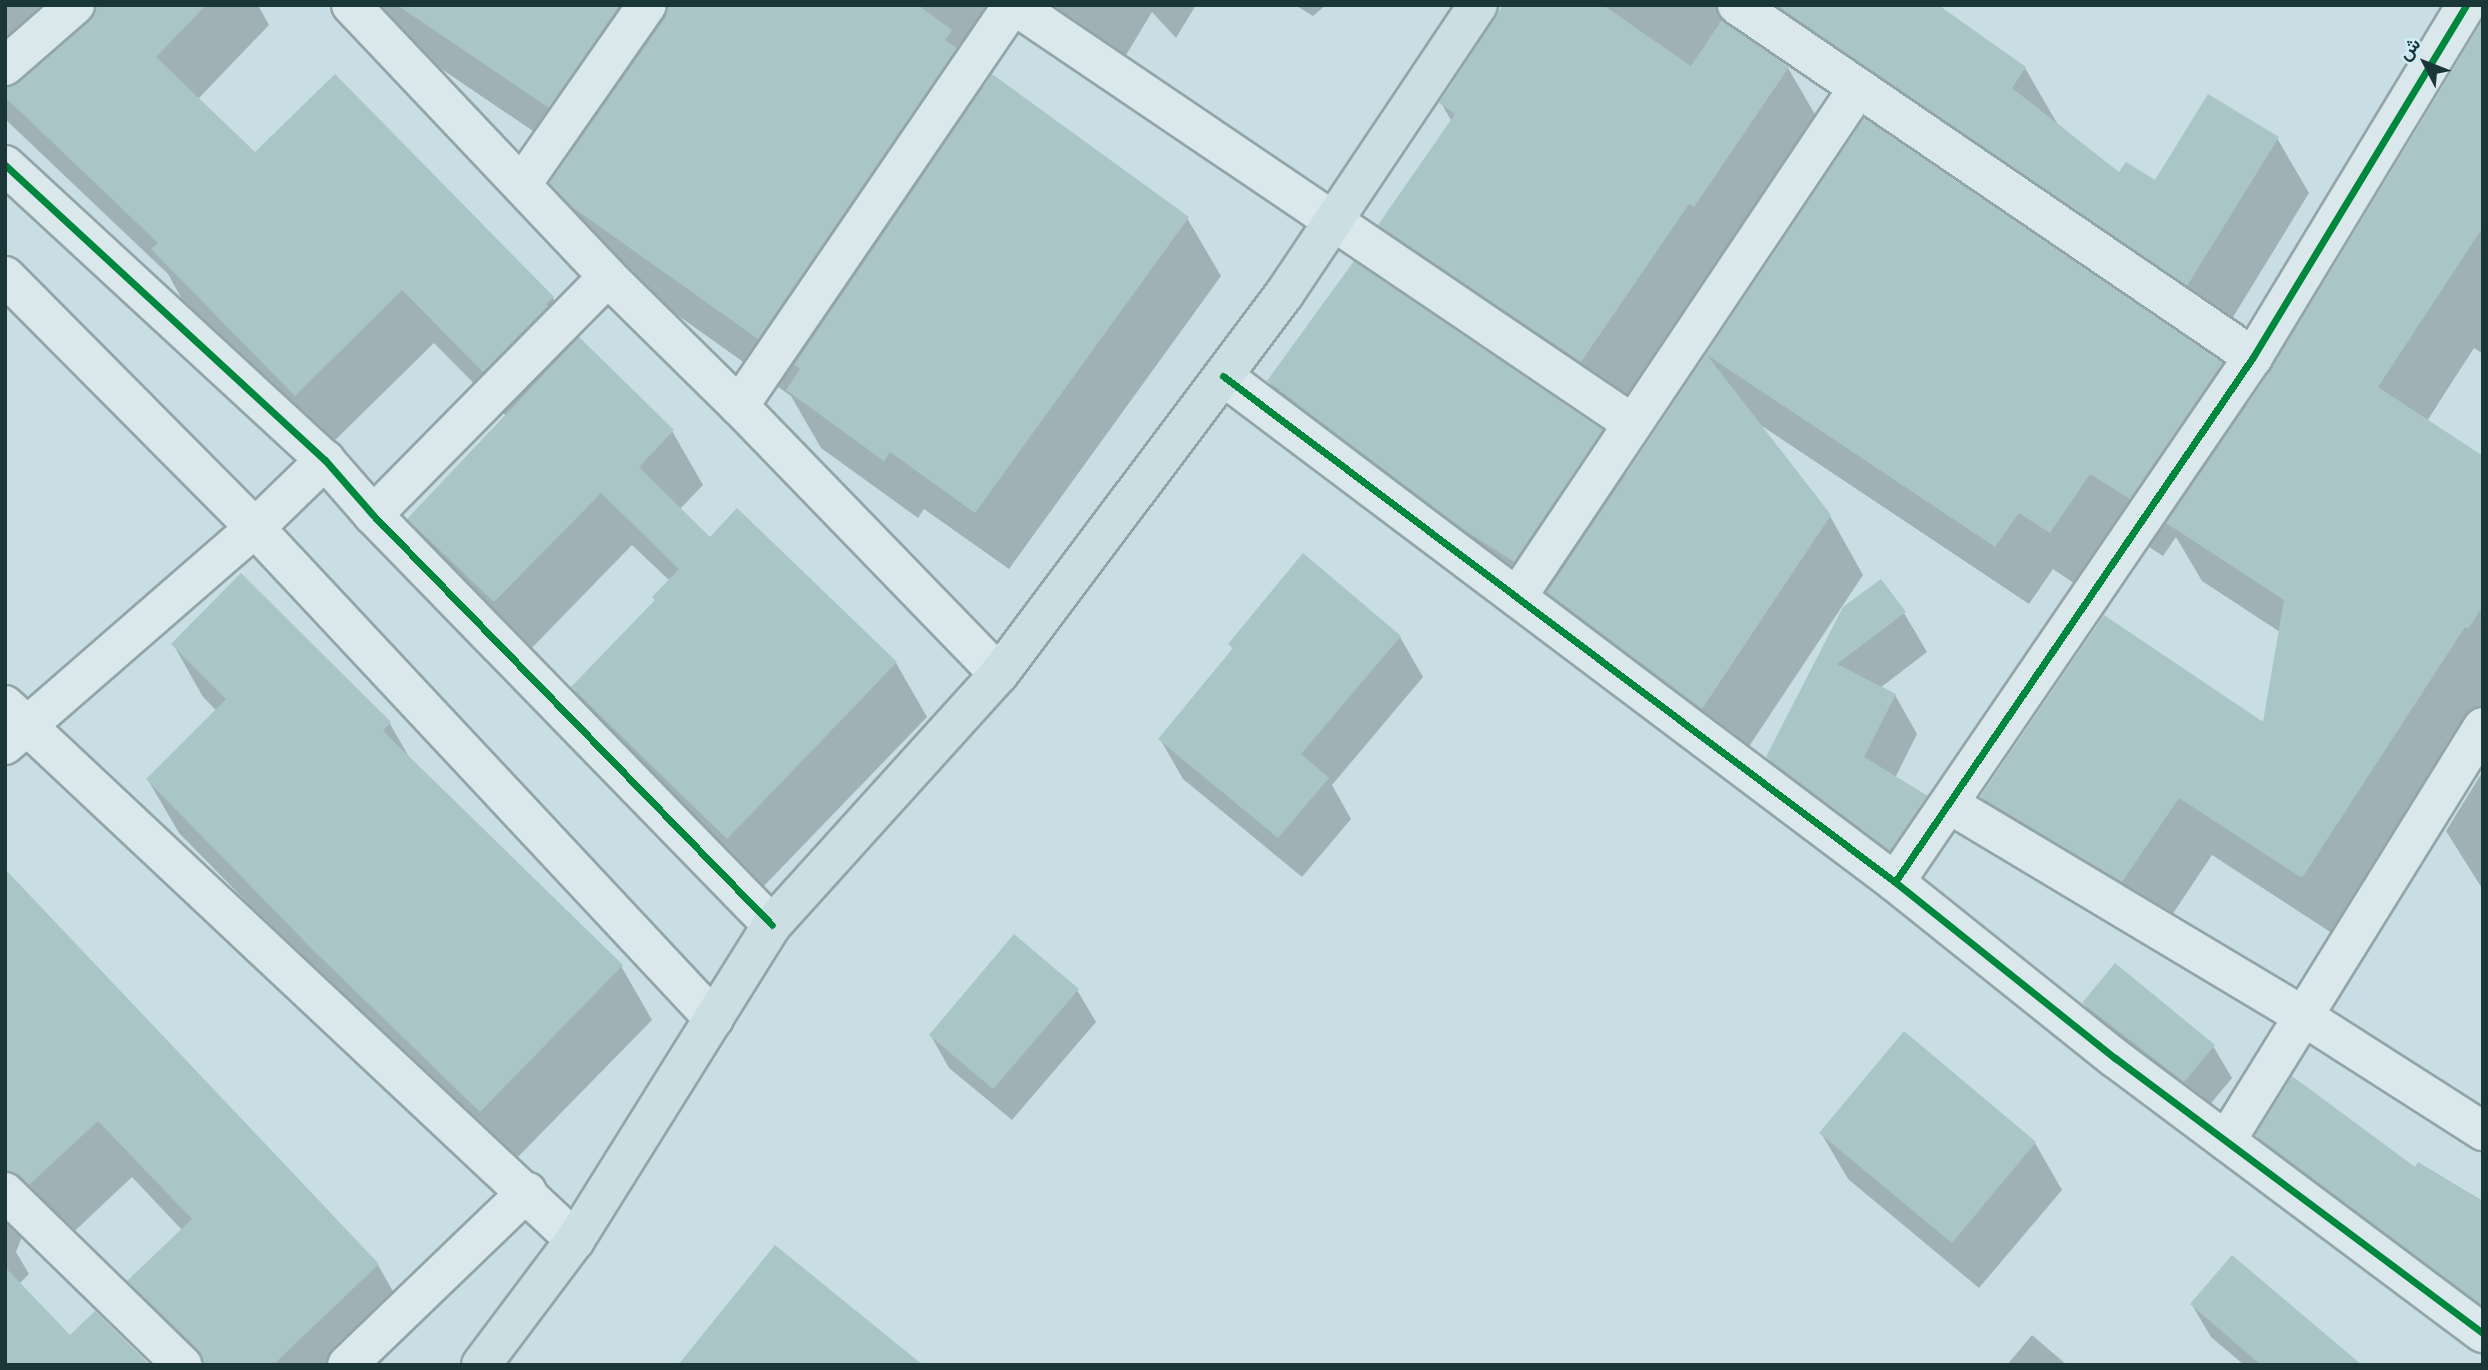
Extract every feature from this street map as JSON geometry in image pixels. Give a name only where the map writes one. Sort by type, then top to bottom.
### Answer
[{"type":"main road","points":[[481,1365],[575,1240],[772,925],[999,674],[1285,293],[1478,5]]},
{"type":"street","points":[[5,65],[75,5]]},
{"type":"street","points":[[351,5],[608,277],[738,406],[999,674]]},
{"type":"street","points":[[522,184],[647,5]]},
{"type":"street","points":[[738,406],[1013,5],[1633,424]]},
{"type":"street","points":[[1737,5],[2253,357]]},
{"type":"street","points":[[1895,882],[2253,357],[2466,5]]},
{"type":"street","points":[[1517,597],[1858,88]]},
{"type":"street","points":[[5,165],[325,460],[373,514],[772,925]]},
{"type":"street","points":[[5,276],[254,528],[714,1020]]},
{"type":"street","points":[[373,514],[608,277]]},
{"type":"street","points":[[1223,376],[1895,882],[2115,1058],[2483,1334]]},
{"type":"street","points":[[325,460],[254,528],[12,725],[527,1192],[575,1240]]},
{"type":"street","points":[[2226,1141],[2483,727]]},
{"type":"street","points":[[1949,804],[2303,1016],[2483,1131]]},
{"type":"street","points":[[5,1192],[182,1365]]},
{"type":"street","points":[[347,1365],[527,1192]]},
{"type":"building","points":[[96,5],[206,5],[156,57],[255,152],[335,74],[554,297],[483,372],[402,290],[295,396],[151,249],[158,243],[5,97],[5,87],[19,82],[89,21]]},
{"type":"building","points":[[397,5],[620,5],[549,108]]},
{"type":"building","points":[[669,5],[918,5],[952,30],[945,40],[957,48],[758,339],[572,207],[549,183],[665,18]]},
{"type":"building","points":[[1503,5],[1603,5],[1691,66],[1722,20],[1789,67],[1694,207],[1689,204],[1581,362],[1378,225],[1455,114],[1439,103]]},
{"type":"building","points":[[1776,5],[1938,5],[2026,67],[2012,88],[2119,172],[2126,162],[2155,180],[2208,94],[2279,137],[2187,286]]},
{"type":"building","points":[[2483,20],[2483,227],[2378,387],[2483,456],[2483,606],[2468,629],[2465,627],[2302,878],[2179,798],[2122,882],[1980,797],[2104,615],[2263,722],[2284,600],[2166,523],[2272,368]]},
{"type":"building","points":[[992,74],[1189,217],[975,513],[890,452],[884,461],[786,390],[800,369],[794,365]]},
{"type":"building","points":[[1864,118],[2223,363],[2130,499],[2090,474],[2050,533],[2019,513],[1995,547],[1707,355],[1831,515],[1702,709],[1547,592]]},
{"type":"building","points":[[1354,261],[1603,430],[1514,562],[1463,529],[1267,381]]},
{"type":"building","points":[[579,337],[674,430],[639,467],[710,537],[737,508],[897,662],[727,839],[571,687],[655,600],[652,597],[679,569],[601,493],[494,602],[407,519]]},
{"type":"building","points":[[1303,553],[1401,636],[1301,754],[1329,778],[1278,838],[1158,739],[1233,648],[1228,644]]},
{"type":"building","points":[[241,573],[391,722],[383,731],[623,965],[480,1112],[314,951],[146,779],[226,699],[171,644]]},
{"type":"building","points":[[1881,579],[1906,612],[1837,664],[1896,694],[1864,757],[1928,796],[1890,851],[1766,757],[1843,607]]},
{"type":"building","points":[[5,869],[379,1264],[273,1365],[203,1365],[197,1349],[127,1281],[192,1219],[98,1121],[29,1185],[20,1176],[5,1171]]},
{"type":"building","points":[[1014,934],[1079,989],[993,1089],[929,1035]]},
{"type":"building","points":[[2115,963],[2215,1045],[2184,1082],[2082,1003]]},
{"type":"building","points":[[1904,1031],[2036,1142],[1952,1243],[1819,1133]]},
{"type":"building","points":[[2292,1076],[2415,1167],[2418,1162],[2483,1201],[2483,1306],[2255,1135]]},
{"type":"building","points":[[775,1245],[923,1365],[678,1365]]},
{"type":"building","points":[[2232,1255],[2362,1365],[2261,1365],[2190,1304]]},
{"type":"building","points":[[5,1267],[70,1335],[95,1311],[150,1365],[5,1365]]},
{"type":"cycle path","points":[[1895,882],[2253,357],[2466,5]]},
{"type":"cycle path","points":[[5,165],[325,460],[373,515],[772,925]]},
{"type":"cycle path","points":[[1223,376],[1895,882],[2115,1058],[2483,1333]]}]
